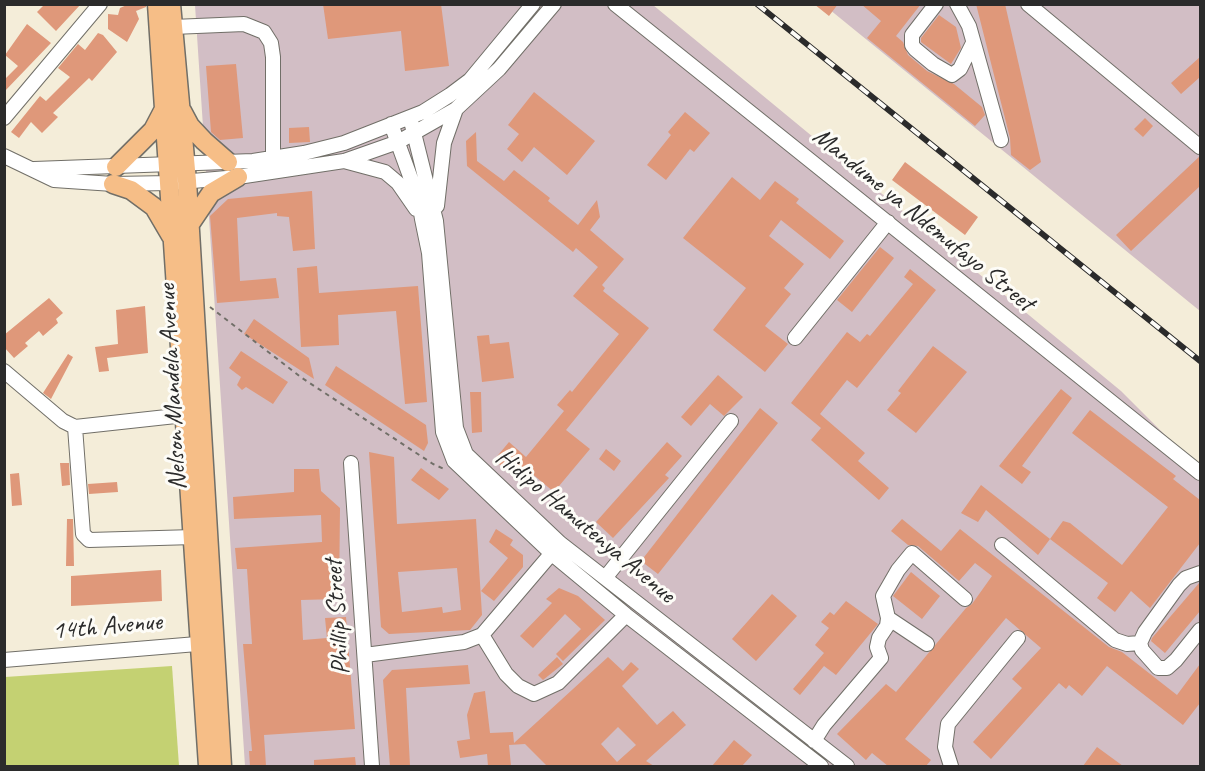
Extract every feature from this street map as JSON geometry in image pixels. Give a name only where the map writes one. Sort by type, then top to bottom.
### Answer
[{"type":"main road","name":"Nelson Mandela Avenue","points":[[158,4],[178,182],[188,227],[193,295],[207,643],[208,766]]},
{"type":"main road","name":"Nelson Mandela Avenue","points":[[171,4],[173,27],[171,106]]},
{"type":"main road","points":[[174,243],[154,207],[115,176],[171,106],[233,170],[211,193],[188,227]]},
{"type":"main road","name":"Nelson Mandela Avenue","points":[[178,182],[174,243],[194,537],[222,766]]},
{"type":"street","points":[[4,118],[100,4]]},
{"type":"street","points":[[115,176],[178,182],[344,143],[410,117],[438,104],[470,80],[533,4]]},
{"type":"street","points":[[4,156],[54,180],[115,176],[176,163],[233,170],[344,161],[398,142],[456,109],[499,69],[554,4]]},
{"type":"street","name":"Mandume ya Ndemufayo Street","points":[[615,4],[1200,473]]},
{"type":"street","points":[[936,4],[912,35],[912,45],[915,49],[933,64],[952,75],[960,69],[974,43]]},
{"type":"street","points":[[957,4],[969,26],[1001,140]]},
{"type":"street","points":[[1028,4],[1200,147]]},
{"type":"street","points":[[173,27],[244,24],[264,32],[271,43],[273,57],[273,158]]},
{"type":"street","points":[[429,220],[450,122],[456,109]]},
{"type":"street","name":"Hidipo Hamutenya Avenue","points":[[410,117],[415,133],[429,220],[456,428],[460,441],[475,464],[556,548],[626,615],[821,766]]},
{"type":"street","name":"Hidipo Hamutenya Avenue","points":[[391,124],[429,220],[429,254],[443,432],[447,447],[462,471],[556,548],[605,578],[847,766]]},
{"type":"street","points":[[344,161],[385,172],[398,183],[429,220]]},
{"type":"street","points":[[795,338],[888,222]]},
{"type":"street","points":[[4,371],[63,421],[75,427],[185,415]]},
{"type":"street","points":[[605,578],[731,421]]},
{"type":"street","points":[[75,427],[83,534],[89,540],[194,537]]},
{"type":"street","name":"Phillip Street","points":[[351,464],[372,766]]},
{"type":"street","points":[[1002,545],[1115,640],[1127,644],[1140,643]]},
{"type":"street","points":[[365,655],[464,642],[482,635],[556,548]]},
{"type":"street","points":[[814,741],[824,724],[881,658],[877,647],[879,638],[888,626],[883,596],[898,570],[912,554],[965,599]]},
{"type":"street","points":[[1140,643],[1179,585],[1186,578],[1200,573]]},
{"type":"street","points":[[482,635],[506,674],[518,686],[534,694],[558,683],[626,615]]},
{"type":"street","points":[[888,618],[927,644]]},
{"type":"street","points":[[1140,643],[1149,660],[1158,668],[1167,668],[1200,630]]},
{"type":"street","points":[[951,766],[945,747],[948,724],[1018,638]]},
{"type":"street","name":"14th Avenue","points":[[4,660],[207,643]]},
{"type":"path","name":"Hidipo Hamutenya Avenue","points":[[193,295],[302,378],[433,464],[462,471]]},
{"type":"shaded area","points":[[195,5],[653,5],[1121,391],[1200,470],[1200,766],[245,766]]},
{"type":"shaded area","points":[[824,5],[1200,5],[1200,311]]},
{"type":"green space","points":[[172,666],[179,766],[5,766],[5,677]]},
{"type":"building","points":[[45,4],[81,4],[56,31],[37,12]]},
{"type":"building","points":[[129,4],[146,4],[146,7],[136,11],[139,19],[127,42],[108,29],[108,14],[118,15],[120,8]]},
{"type":"building","points":[[323,4],[441,4],[449,66],[405,71],[401,31],[328,39]]},
{"type":"building","points":[[814,4],[838,4],[829,16]]},
{"type":"building","points":[[861,4],[921,4],[896,36],[903,42],[908,55],[927,71],[954,84],[982,107],[985,115],[975,126],[867,38],[881,21]]},
{"type":"building","points":[[976,4],[1005,4],[1041,162],[1030,170],[1011,155],[1010,138]]},
{"type":"building","points":[[939,15],[956,27],[961,48],[951,64],[921,42],[921,38]]},
{"type":"building","points":[[27,24],[51,43],[4,92],[4,80],[18,66],[5,55]]},
{"type":"building","points":[[98,33],[103,35],[117,52],[92,81],[89,78],[53,113],[58,117],[42,133],[31,122],[19,138],[11,132],[40,96],[46,101],[70,77],[58,68],[78,44],[85,50]]},
{"type":"building","points":[[1200,57],[1200,77],[1181,94],[1171,83]]},
{"type":"building","points":[[236,64],[243,138],[220,140],[211,132],[206,66]]},
{"type":"building","points":[[534,92],[595,141],[567,175],[534,147],[522,162],[507,149],[519,134],[508,125]]},
{"type":"building","points":[[685,112],[710,133],[694,152],[690,149],[666,180],[647,165],[671,135],[668,132]]},
{"type":"building","points":[[1145,118],[1153,126],[1143,137],[1134,129]]},
{"type":"building","points":[[309,127],[310,142],[289,143],[289,128]]},
{"type":"building","points":[[476,132],[477,161],[504,181],[514,170],[550,198],[548,201],[578,225],[597,200],[600,217],[590,230],[624,259],[602,285],[605,288],[603,291],[649,328],[566,430],[590,449],[554,492],[530,472],[526,478],[512,468],[509,472],[494,460],[509,442],[526,457],[564,411],[557,405],[570,390],[572,392],[619,334],[573,296],[598,267],[576,248],[573,252],[467,166],[466,141]]},
{"type":"building","points":[[1200,156],[1200,186],[1131,251],[1116,235]]},
{"type":"building","points":[[905,162],[978,217],[965,235],[892,180]]},
{"type":"building","points":[[732,177],[760,200],[775,181],[799,199],[796,203],[844,241],[830,259],[781,220],[769,236],[804,264],[784,288],[791,294],[765,326],[788,344],[765,372],[713,330],[746,288],[683,238]]},
{"type":"building","points":[[312,191],[315,249],[293,251],[289,217],[277,216],[277,213],[237,218],[240,281],[276,278],[279,298],[217,303],[210,216],[228,199]]},
{"type":"building","points":[[880,247],[894,258],[852,312],[837,300]]},
{"type":"building","points":[[317,266],[319,293],[418,286],[427,402],[405,404],[396,311],[338,315],[339,345],[301,347],[297,268]]},
{"type":"building","points":[[910,269],[936,290],[857,388],[847,380],[820,414],[865,453],[858,461],[889,488],[879,500],[811,440],[821,428],[791,403],[847,332],[860,342],[867,334],[870,336],[913,284],[904,277]]},
{"type":"building","points":[[49,298],[63,313],[56,319],[58,323],[43,336],[39,331],[25,343],[28,346],[14,358],[4,347],[4,335]]},
{"type":"building","points":[[145,306],[148,353],[107,358],[109,371],[99,372],[95,347],[118,344],[116,310]]},
{"type":"building","points":[[254,319],[309,358],[314,379],[244,334]]},
{"type":"building","points":[[489,335],[490,344],[509,342],[514,378],[482,382],[477,336]]},
{"type":"building","points":[[933,346],[967,372],[916,433],[887,410],[901,393],[898,391]]},
{"type":"building","points":[[241,351],[288,382],[273,404],[246,387],[242,390],[237,385],[241,377],[229,368]]},
{"type":"building","points":[[68,354],[73,357],[51,399],[43,393]]},
{"type":"building","points":[[336,366],[426,425],[428,443],[424,451],[325,385]]},
{"type":"building","points":[[718,375],[743,397],[724,416],[710,404],[691,426],[681,417]]},
{"type":"building","points":[[1061,389],[1072,398],[1022,466],[1031,472],[1022,484],[999,466]]},
{"type":"building","points":[[470,392],[481,392],[482,432],[472,433]]},
{"type":"building","points":[[760,408],[778,423],[658,574],[641,561]]},
{"type":"building","points":[[1090,410],[1176,476],[1173,479],[1200,500],[1200,543],[1150,608],[1131,591],[1115,612],[1097,598],[1108,583],[1050,539],[1063,521],[1070,523],[1122,565],[1168,507],[1072,433]]},
{"type":"building","points":[[667,442],[682,456],[665,475],[669,478],[613,538],[596,522]]},
{"type":"building","points":[[606,449],[621,461],[614,471],[599,459]]},
{"type":"building","points":[[369,452],[394,457],[397,524],[476,519],[482,615],[470,630],[389,634],[381,627]],"holes":[[[457,568],[461,610],[443,613],[442,607],[402,612],[398,572]]]},
{"type":"building","points":[[60,463],[69,463],[70,485],[62,486]]},
{"type":"building","points":[[421,468],[449,489],[439,500],[411,480]]},
{"type":"building","points":[[294,469],[319,469],[321,491],[340,508],[339,599],[301,600],[303,640],[327,638],[325,618],[346,617],[355,729],[264,735],[266,766],[250,766],[249,751],[252,751],[243,644],[252,644],[247,569],[237,569],[235,548],[322,542],[321,515],[234,519],[233,497],[294,492]]},
{"type":"building","points":[[19,473],[22,505],[12,506],[10,474]]},
{"type":"building","points":[[117,482],[118,492],[89,494],[88,484]]},
{"type":"building","points":[[981,485],[1050,539],[1038,555],[986,510],[978,522],[961,513]]},
{"type":"building","points":[[67,519],[73,519],[74,566],[66,566]]},
{"type":"building","points":[[902,519],[941,551],[960,529],[1109,647],[1122,652],[1177,695],[1200,664],[1200,703],[1183,725],[1107,666],[1082,696],[1069,685],[1066,689],[1059,683],[991,759],[973,742],[1022,688],[1012,679],[1041,648],[1006,618],[905,739],[931,760],[926,766],[888,766],[872,753],[866,760],[837,734],[886,684],[896,692],[966,608],[972,604],[992,576],[975,563],[959,581],[918,546],[908,545],[891,531]]},
{"type":"building","points":[[496,529],[513,540],[510,545],[523,555],[523,567],[494,601],[481,591],[508,558],[489,542]]},
{"type":"building","points":[[161,570],[162,601],[71,606],[71,576]]},
{"type":"building","points":[[911,572],[940,596],[922,619],[893,596]]},
{"type":"building","points":[[1200,582],[1200,611],[1165,653],[1151,641],[1152,638]]},
{"type":"building","points":[[559,588],[578,596],[605,620],[563,661],[556,654],[581,629],[565,614],[533,648],[520,636],[552,603],[546,599]]},
{"type":"building","points":[[772,594],[797,616],[756,661],[732,639]]},
{"type":"building","points":[[846,601],[878,624],[836,675],[824,666],[800,695],[793,689],[824,653],[815,645],[829,628],[821,622],[830,612],[834,615]]},
{"type":"building","points":[[557,657],[563,664],[543,680],[538,675]]},
{"type":"building","points":[[608,657],[623,671],[631,662],[639,669],[622,686],[657,725],[673,711],[686,725],[646,761],[654,766],[547,766],[525,744],[509,745],[511,766],[488,766],[487,754],[460,758],[457,741],[470,739],[467,715],[474,693],[485,691],[490,733],[513,732],[514,743]],"holes":[[[618,727],[636,745],[617,762],[601,744]]]},
{"type":"building","points":[[468,665],[470,684],[406,688],[410,766],[390,766],[383,680],[392,670]]},
{"type":"building","points":[[734,740],[752,755],[742,766],[712,766]]},
{"type":"building","points":[[1097,747],[1123,766],[1083,766]]},
{"type":"building","points":[[355,757],[356,766],[314,766],[314,760]]},
{"type":"railway","points":[[757,4],[1200,361]]}]
